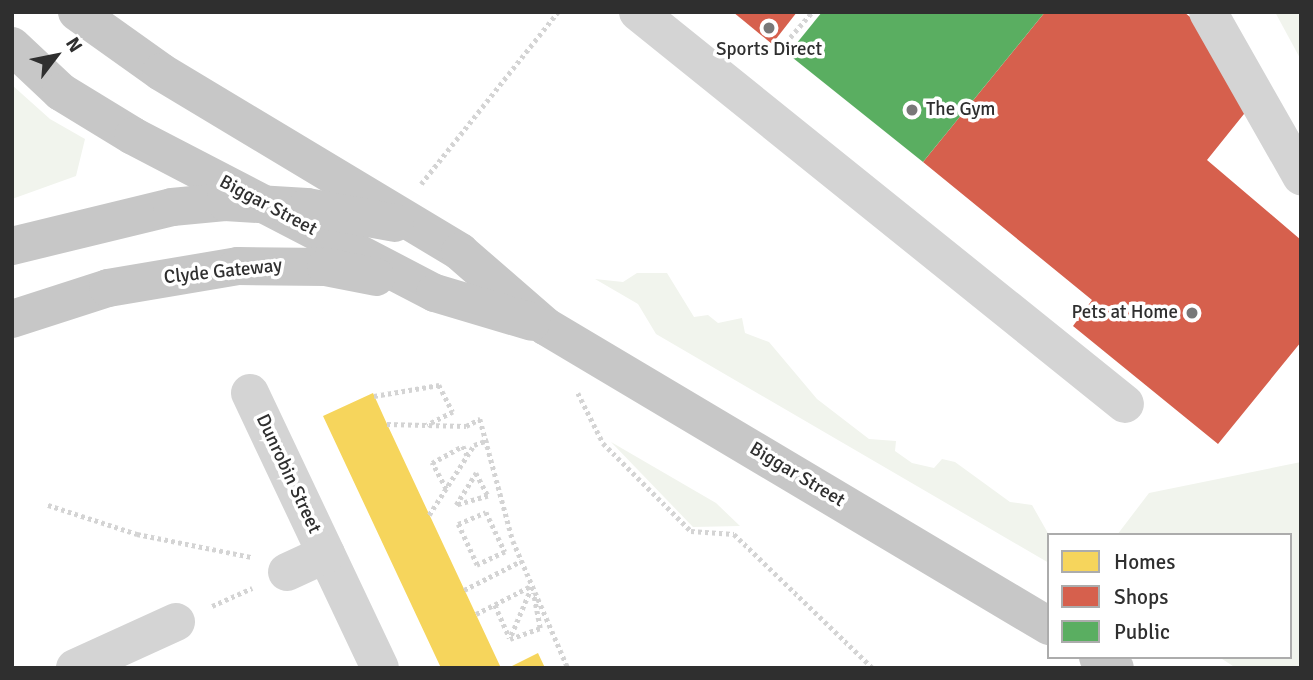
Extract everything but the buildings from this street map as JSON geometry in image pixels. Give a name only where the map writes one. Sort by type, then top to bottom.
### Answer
[{"type":"main road","name":"Biggar Street","points":[[77,12],[161,72],[460,252],[545,326],[1047,625]]},
{"type":"main road","name":"Biggar Street","points":[[12,46],[83,108],[435,293],[545,326]]},
{"type":"main road","points":[[12,246],[172,207],[262,202],[421,229]]},
{"type":"main road","name":"Clyde Gateway","points":[[12,319],[108,288],[239,266],[326,267],[435,293]]},
{"type":"street","points":[[638,12],[1125,404]]},
{"type":"street","points":[[1208,12],[1301,176]]},
{"type":"street","name":"Dunrobin Street","points":[[250,393],[380,668]]},
{"type":"street","name":"Dunrobin Street","points":[[287,572],[326,554]]},
{"type":"street","points":[[75,668],[176,622]]},
{"type":"path","points":[[435,168],[558,12]]},
{"type":"path","points":[[782,48],[812,12]]},
{"type":"path","points":[[374,396],[439,385],[453,412],[426,425]]},
{"type":"path","points":[[574,385],[603,443],[691,531],[734,534],[873,668]]},
{"type":"path","points":[[387,424],[466,426],[480,419],[521,561],[568,668]]},
{"type":"path","points":[[429,515],[468,455],[488,440]]},
{"type":"path","points":[[446,489],[432,463],[463,446],[468,455]]},
{"type":"path","points":[[476,473],[488,496],[456,505],[463,495],[476,473]]},
{"type":"path","points":[[48,505],[137,534],[237,551],[287,572]]},
{"type":"path","points":[[486,512],[505,552],[477,565],[458,524],[486,512]]},
{"type":"path","points":[[464,590],[521,561]]},
{"type":"path","points":[[176,622],[287,572]]},
{"type":"path","points":[[476,614],[532,587]]},
{"type":"path","points":[[510,639],[532,587]]},
{"type":"path","points":[[510,639],[540,628],[532,587]]},
{"type":"path","points":[[495,604],[510,639]]},
{"type":"shaded area","points":[[1275,12],[1301,12],[1301,60]]},
{"type":"shaded area","points":[[12,85],[50,119],[85,139],[76,176],[12,199]]},
{"type":"shaded area","points":[[637,273],[667,273],[694,317],[708,315],[718,323],[742,318],[745,333],[769,342],[817,399],[869,439],[896,441],[895,451],[912,463],[934,468],[942,459],[955,462],[1010,502],[1032,505],[1048,533],[1047,562],[656,334],[638,304],[595,279],[623,282]]},
{"type":"shaded area","points":[[611,442],[716,503],[740,526],[693,527]]},
{"type":"shaded area","points":[[1301,462],[1301,668],[1236,668],[1222,659],[1292,659],[1292,533],[1119,533],[1149,493]]},
{"type":"place","name":"Sports Direct","points":[[769,28]]},
{"type":"place","name":"The Gym","points":[[912,110]]},
{"type":"place","name":"Pets at Home","points":[[1192,313]]}]
